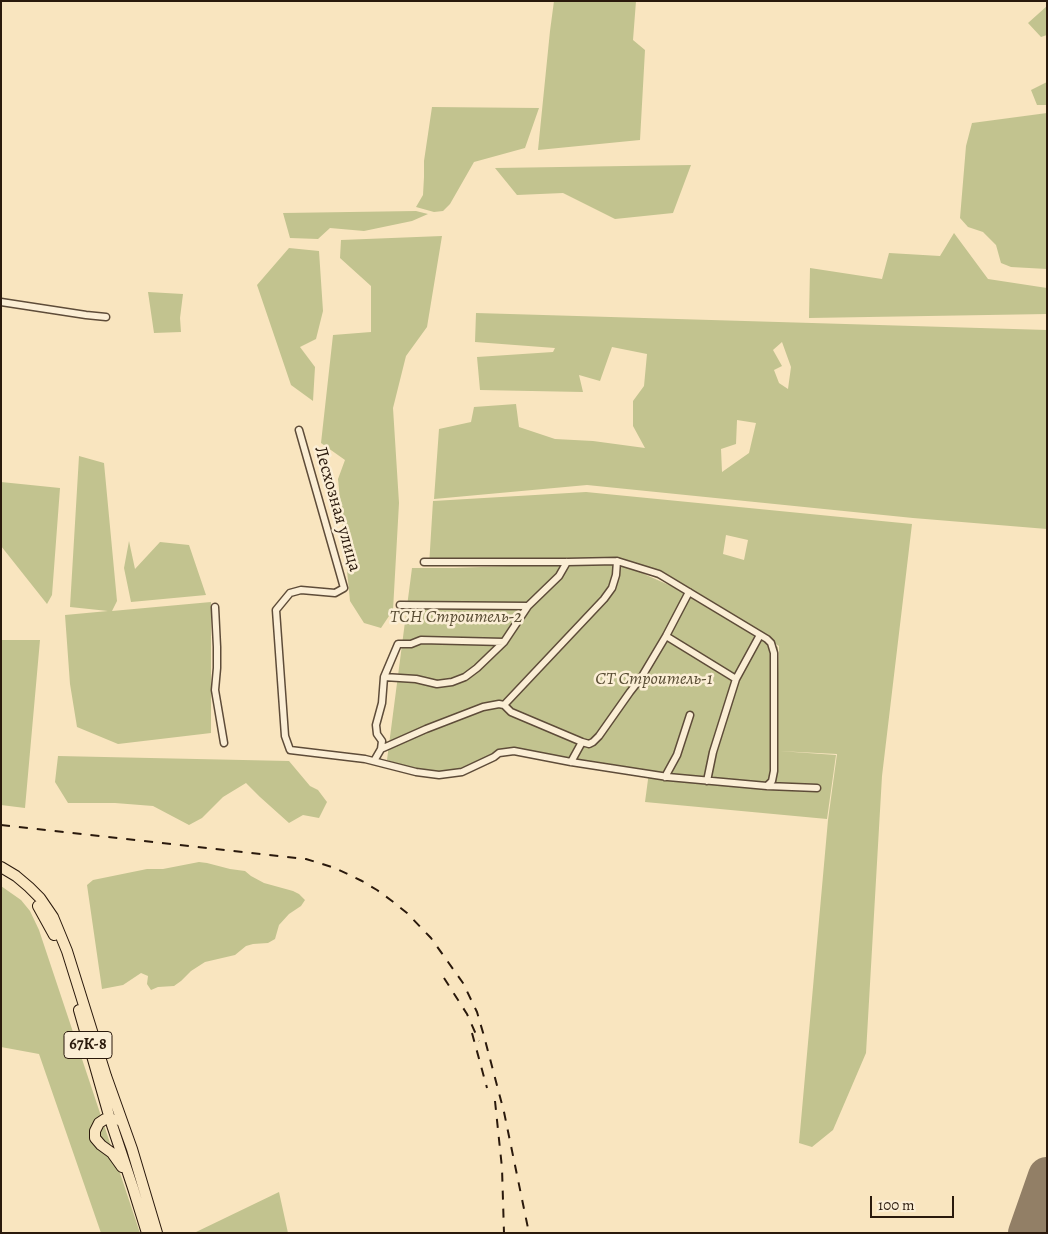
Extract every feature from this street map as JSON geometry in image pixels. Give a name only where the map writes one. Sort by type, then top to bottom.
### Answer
[{"type":"main road","name":"67К-8","points":[[1,867],[29,887],[40,898],[53,917],[67,950],[106,1076],[132,1149],[157,1233]]},
{"type":"main road","name":"67К-8","points":[[1,875],[14,883],[36,904],[57,941],[110,1119],[147,1233]]},
{"type":"main road","points":[[132,1149],[124,1140],[118,1122],[115,1119],[105,1119],[99,1123],[95,1130],[95,1138],[121,1164],[125,1176],[133,1188]]},
{"type":"street","points":[[1,302],[106,317]]},
{"type":"street","name":"Лесхозная улица","points":[[299,430],[344,588],[335,593],[301,590],[290,592],[276,610],[285,736],[290,750],[374,761]]},
{"type":"street","points":[[504,705],[604,599],[612,588],[616,575],[617,561]]},
{"type":"street","points":[[424,562],[617,561],[659,574],[767,639],[771,643],[774,653],[774,771],[772,782],[768,786]]},
{"type":"street","points":[[384,677],[416,679],[437,684],[452,682],[465,677],[504,642],[528,606],[559,576],[567,562]]},
{"type":"street","points":[[381,749],[483,707],[499,704],[504,705],[512,712],[582,742],[589,744],[593,742],[642,678],[689,592]]},
{"type":"street","points":[[400,605],[528,606]]},
{"type":"street","points":[[215,607],[217,662],[215,690],[224,743]]},
{"type":"street","points":[[707,781],[713,752],[736,679],[760,635]]},
{"type":"street","points":[[666,636],[736,679]]},
{"type":"street","points":[[504,642],[421,640],[411,644],[398,644],[384,677],[382,704],[376,725],[377,734],[382,741],[381,749],[374,761],[416,772],[439,775],[462,772],[500,753],[514,751],[665,777],[816,788]]},
{"type":"street","points":[[665,777],[677,755],[690,715]]},
{"type":"street","points":[[571,762],[582,742]]},
{"type":"green space","points":[[554,1],[636,1],[633,40],[645,50],[640,140],[538,150]]},
{"type":"green space","points":[[1047,6],[1047,35],[1041,37],[1028,23]]},
{"type":"green space","points":[[1047,82],[1047,105],[1037,105],[1031,90]]},
{"type":"green space","points":[[432,107],[539,108],[525,148],[474,162],[450,204],[443,211],[434,212],[416,207],[423,195],[424,161]]},
{"type":"green space","points":[[1047,113],[1047,269],[1011,267],[1001,263],[996,245],[983,232],[968,227],[960,218],[966,146],[972,123]]},
{"type":"green space","points":[[691,165],[673,213],[615,219],[563,193],[517,195],[495,168]]},
{"type":"green space","points":[[416,211],[428,214],[412,221],[364,231],[330,228],[318,239],[290,238],[283,213]]},
{"type":"green space","points":[[954,233],[988,279],[1047,288],[1047,314],[809,318],[810,268],[882,279],[889,253],[940,256]]},
{"type":"green space","points":[[442,236],[427,327],[406,356],[393,408],[399,503],[393,610],[381,628],[364,623],[350,601],[338,479],[345,460],[321,443],[333,335],[371,332],[371,286],[340,258],[341,240]]},
{"type":"green space","points":[[289,248],[319,251],[323,311],[316,339],[300,347],[315,367],[313,401],[291,385],[257,285]]},
{"type":"green space","points":[[148,292],[183,294],[180,318],[181,332],[154,333]]},
{"type":"green space","points":[[476,313],[1047,330],[1047,529],[913,518],[587,485],[434,499],[439,429],[471,422],[474,407],[516,404],[519,427],[555,439],[593,441],[645,448],[633,426],[633,401],[644,386],[647,354],[612,347],[600,381],[579,375],[583,392],[480,390],[477,357],[553,352],[555,348],[475,342]],"holes":[[[782,342],[791,367],[788,389],[779,383],[774,370],[782,366],[773,350]],[[737,420],[756,423],[749,453],[722,472],[721,449],[736,444]]]},
{"type":"green space","points":[[79,456],[104,463],[117,601],[112,611],[211,602],[211,733],[118,744],[77,727],[70,684],[65,615],[108,611],[70,607]]},
{"type":"green space","points":[[1,482],[60,488],[52,595],[47,604],[1,546]]},
{"type":"green space","points":[[586,492],[912,524],[882,776],[866,1053],[833,1130],[812,1147],[799,1143],[828,820],[837,754],[779,751],[836,755],[827,819],[645,802],[649,772],[573,761],[583,741],[512,711],[504,704],[499,703],[482,706],[453,717],[483,708],[498,705],[504,706],[511,713],[581,742],[571,760],[514,750],[499,751],[462,771],[439,774],[416,771],[387,760],[412,568],[565,564],[559,575],[528,605],[503,641],[477,667],[466,676],[436,683],[437,685],[452,683],[466,678],[478,669],[505,642],[529,606],[561,576],[568,563],[619,563],[687,593],[778,647],[779,674],[779,646],[689,592],[617,561],[429,566],[433,501]],"holes":[[[726,535],[748,540],[744,560],[723,554]]]},
{"type":"green space","points":[[129,541],[135,569],[160,542],[189,545],[206,595],[131,602],[124,568]]},
{"type":"green space","points":[[1,640],[40,640],[25,808],[1,805]]},
{"type":"green space","points":[[58,756],[289,761],[310,786],[318,790],[327,802],[319,818],[303,815],[289,823],[246,783],[223,797],[202,818],[189,825],[153,806],[115,803],[68,803],[55,782]]},
{"type":"green space","points":[[199,862],[245,871],[264,883],[293,891],[305,900],[301,906],[289,914],[279,925],[275,939],[268,943],[246,946],[235,955],[205,962],[174,986],[158,987],[151,990],[147,984],[148,976],[141,973],[123,985],[102,989],[87,885],[93,880],[147,869],[163,869]]},
{"type":"green space","points":[[1,886],[21,900],[30,911],[39,930],[140,1233],[101,1233],[39,1054],[1,1047]]},
{"type":"green space","points":[[279,1192],[288,1233],[194,1233]]},
{"type":"runway","points":[[1027,1233],[1047,1176]]},
{"type":"railway","points":[[1,825],[306,859],[335,868],[362,881],[392,901],[407,913],[431,938],[463,983],[477,1012],[504,1112],[529,1233]]},
{"type":"railway","points":[[444,978],[467,1014],[479,1041]]},
{"type":"railway","points":[[472,1033],[487,1088]]},
{"type":"railway","points":[[495,1101],[502,1168],[504,1233]]},
{"type":"park label","name":"ТСН Строитель-2","points":[[456,618]]},
{"type":"park label","name":"СТ Строитель-1","points":[[654,680]]}]
